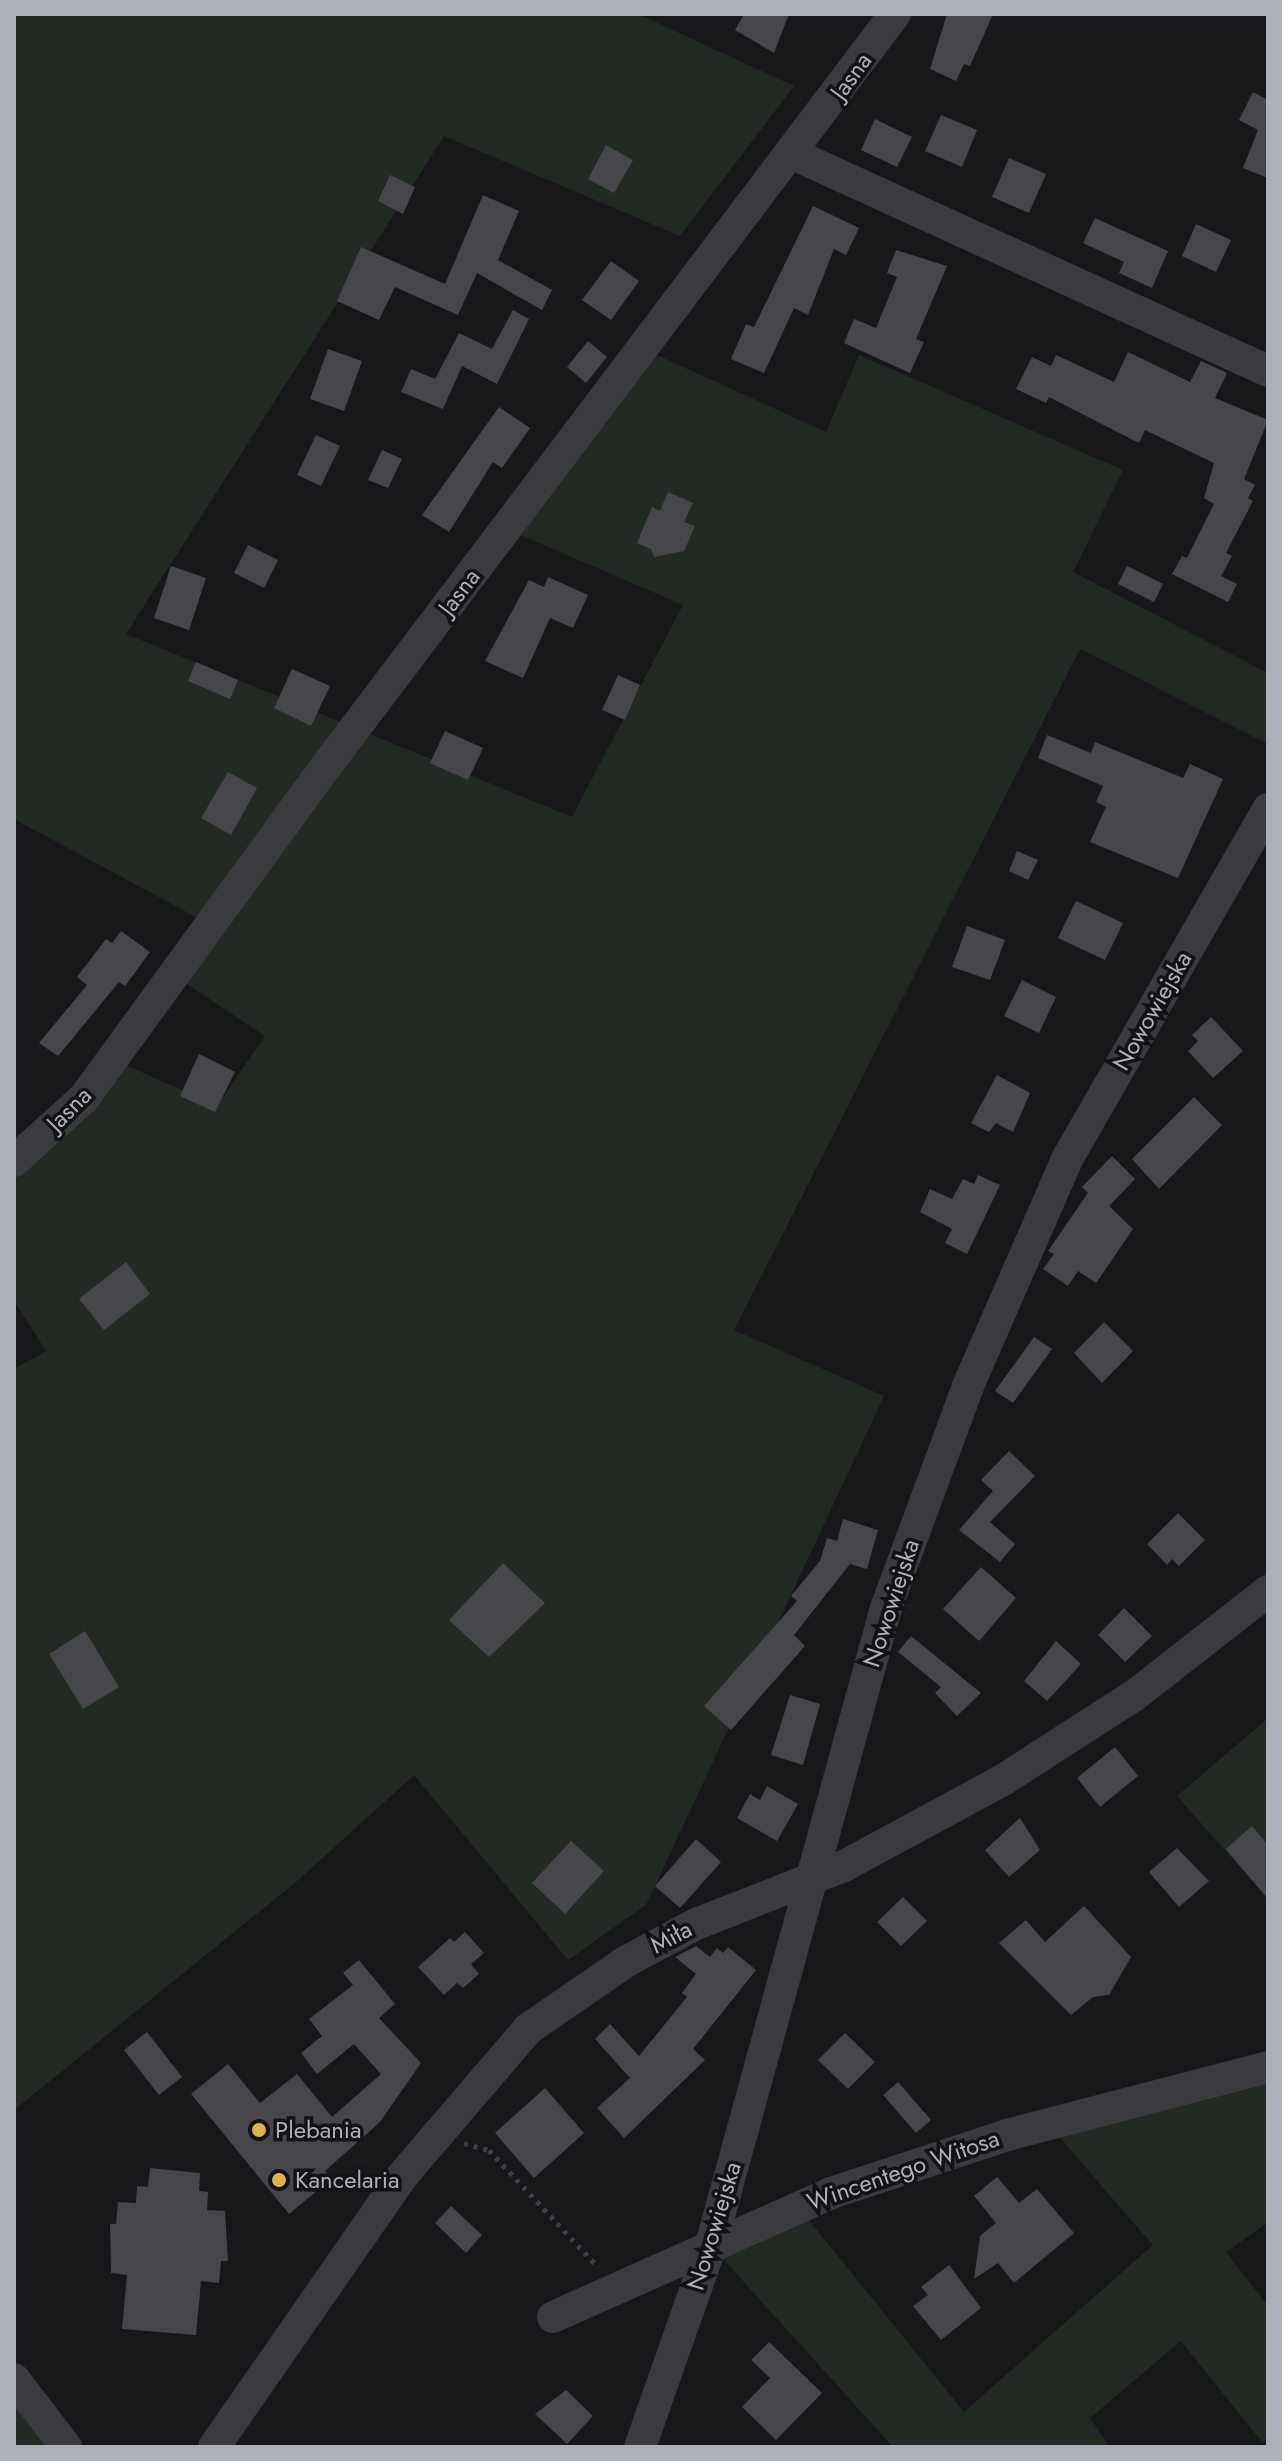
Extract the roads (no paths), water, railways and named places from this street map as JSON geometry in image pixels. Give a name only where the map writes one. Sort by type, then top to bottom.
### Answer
[{"type":"street","name":"Jasna","points":[[14,1161],[84,1098],[336,753],[793,154],[895,14]]},
{"type":"street","points":[[793,154],[1268,371]]},
{"type":"street","name":"Nowowiejska","points":[[640,2447],[711,2245],[886,1608],[968,1386],[1067,1159],[1268,809]]},
{"type":"street","name":"Miła","points":[[214,2447],[403,2175],[541,2021],[627,1961],[696,1924],[813,1875],[844,1866],[1003,1780],[1135,1695],[1268,1591]]},
{"type":"street","name":"Wincentego Witosa","points":[[553,2317],[831,2193],[1007,2135],[1268,2067]]},
{"type":"street","points":[[14,2379],[66,2447]]},
{"type":"place","name":"Plebania","points":[[259,2130]]},
{"type":"place","name":"Kancelaria","points":[[279,2180]]}]
